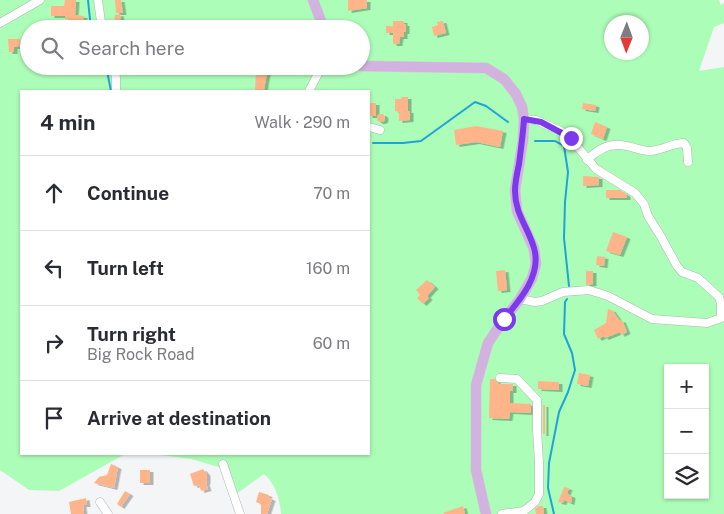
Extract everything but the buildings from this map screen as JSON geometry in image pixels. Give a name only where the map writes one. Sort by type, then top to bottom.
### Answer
[{"type":"main road","points":[[313,0],[321,20]]},
{"type":"main road","points":[[370,66],[486,68],[504,79],[516,94],[522,107],[524,119],[523,140],[515,190],[517,211],[534,249],[536,264],[532,278],[520,299],[488,343],[476,385],[476,470],[486,514]]},
{"type":"street","points":[[98,0],[101,20]]},
{"type":"street","points":[[0,23],[37,1]]},
{"type":"street","points":[[116,75],[116,90]]},
{"type":"street","points":[[309,90],[317,75]]},
{"type":"street","points":[[520,299],[535,302],[563,292],[589,290],[608,296],[652,319],[707,323],[723,318],[719,297],[698,278],[682,272],[677,266],[648,216],[644,204],[635,193],[601,173],[587,160],[567,134],[536,120],[524,119]]},
{"type":"street","points":[[370,127],[380,130]]},
{"type":"street","points":[[587,160],[601,149],[616,145],[624,145],[647,151],[684,143],[688,162]]},
{"type":"street","points":[[500,378],[517,379],[537,400],[536,430],[540,463],[539,494],[535,502],[524,511],[502,514]]},
{"type":"street","points":[[223,464],[240,514]]},
{"type":"street","points":[[100,502],[108,514]]},
{"type":"green space","points":[[0,0],[719,0],[721,5],[724,3],[724,23],[714,27],[699,71],[724,67],[724,514],[281,514],[276,492],[264,474],[236,494],[222,468],[191,459],[161,455],[370,455],[370,90],[20,90],[20,455],[123,455],[59,491],[29,490],[0,470]]},
{"type":"waterway","points":[[88,0],[90,20]]},
{"type":"waterway","points":[[108,75],[111,90]]},
{"type":"waterway","points":[[373,143],[421,141],[475,102],[486,106],[508,122]]},
{"type":"waterway","points":[[535,141],[555,141],[564,146],[568,172],[564,238],[569,286]]},
{"type":"waterway","points":[[554,514],[548,488],[549,463],[559,412],[575,370],[572,353],[564,334],[565,302],[567,299]]},
{"type":"route","points":[[504,319],[520,299],[532,278],[536,264],[534,249],[517,211],[515,190],[523,140],[524,119],[541,122],[567,134],[571,138]]}]
